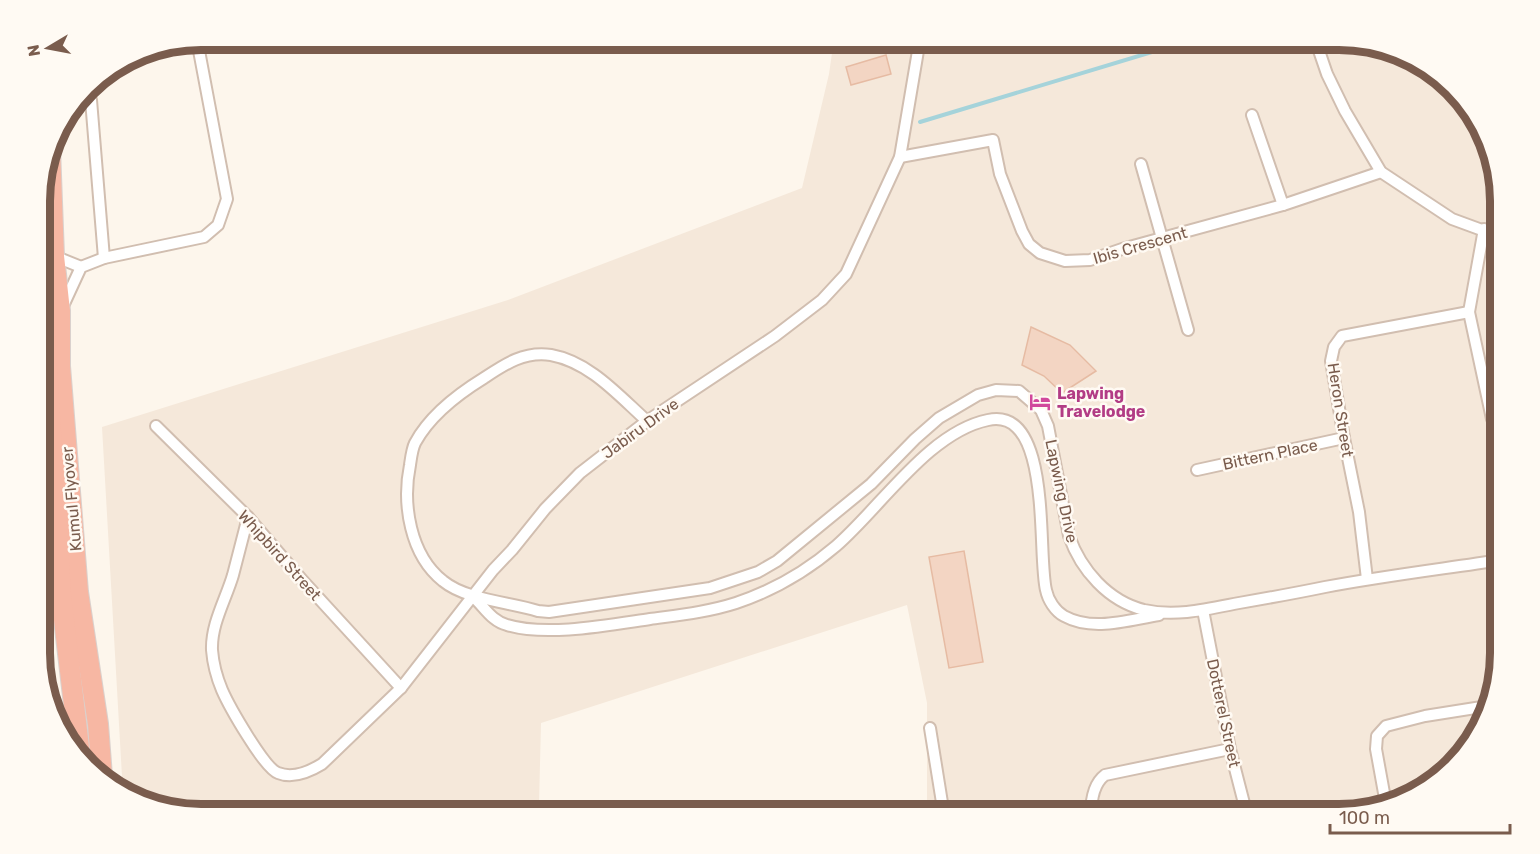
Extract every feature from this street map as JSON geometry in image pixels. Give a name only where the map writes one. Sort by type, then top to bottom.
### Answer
[{"type":"highway","name":"Kumul Flyover","points":[[50,268],[60,311],[60,366],[78,592],[98,724],[101,766]]},
{"type":"highway","name":"Kumul Flyover","points":[[50,328],[61,594],[78,741]]},
{"type":"street","points":[[50,256],[81,267],[104,258],[204,237],[218,225],[227,199],[199,50]]},
{"type":"street","name":"Jabiru Drive","points":[[248,517],[232,576],[220,609],[212,649],[221,688],[230,708],[264,760],[271,769],[282,774],[301,774],[322,764],[401,688],[472,596],[545,509],[580,473],[646,422],[775,336],[833,290],[850,265],[900,157],[918,50]]},
{"type":"street","points":[[1319,50],[1327,74],[1345,111],[1381,172],[1452,219],[1490,232]]},
{"type":"street","points":[[91,100],[104,258]]},
{"type":"street","points":[[1252,115],[1283,206]]},
{"type":"street","name":"Ibis Crescent","points":[[900,157],[993,140],[1000,174],[1022,231],[1034,250],[1065,261],[1090,260],[1283,206],[1381,172]]},
{"type":"street","points":[[1141,164],[1188,330]]},
{"type":"street","points":[[1484,229],[1469,312],[1490,410]]},
{"type":"street","points":[[60,311],[81,267]]},
{"type":"street","name":"Heron Street","points":[[1367,579],[1359,512],[1331,361],[1334,347],[1342,336],[1469,312]]},
{"type":"street","points":[[646,422],[609,386],[580,366],[553,356],[534,353],[511,360],[466,390],[434,417],[414,444],[407,482],[406,512],[415,540],[428,563],[444,582],[472,596],[493,618],[504,624],[529,629],[566,630],[707,611],[737,602],[801,572],[837,545],[934,447],[968,426],[997,418],[1015,424],[1022,431],[1032,457],[1041,512],[1046,588],[1058,611],[1089,625],[1172,614]]},
{"type":"street","name":"Lapwing Drive","points":[[472,596],[549,612],[710,588],[758,572],[777,561],[871,484],[939,418],[972,398],[1002,389],[1025,394],[1044,415],[1069,536],[1085,569],[1098,583],[1119,599],[1144,610],[1172,614],[1203,610],[1367,579],[1490,562]]},
{"type":"street","name":"Whipbird Street","points":[[156,426],[248,517],[401,688]]},
{"type":"street","name":"Bittern Place","points":[[1197,470],[1344,438]]},
{"type":"street","name":"Dotterel Street","points":[[1203,610],[1230,749],[1244,804]]},
{"type":"street","points":[[1385,797],[1376,749],[1377,736],[1386,726],[1425,716],[1480,707]]},
{"type":"street","points":[[930,728],[942,804]]},
{"type":"street","points":[[1091,804],[1097,781],[1105,775],[1230,749]]},
{"type":"shaded area","points":[[832,50],[1349,50],[1369,52],[1406,65],[1439,87],[1453,101],[1470,125],[1479,143],[1489,181],[1490,663],[1488,683],[1475,720],[1453,753],[1439,767],[1406,789],[1369,802],[1349,804],[927,804],[927,703],[907,605],[541,723],[539,804],[181,803],[152,796],[122,782],[102,427],[508,300],[802,188],[829,74]]},
{"type":"building","points":[[886,55],[891,74],[851,85],[846,67]]},
{"type":"building","points":[[1031,327],[1070,345],[1096,371],[1062,393],[1044,376],[1022,365]]},
{"type":"building","points":[[964,551],[983,662],[949,668],[929,557]]},
{"type":"waterway","points":[[920,122],[1159,50]]},
{"type":"place","name":"Lapwing Travelodge","points":[[1040,402]]}]
